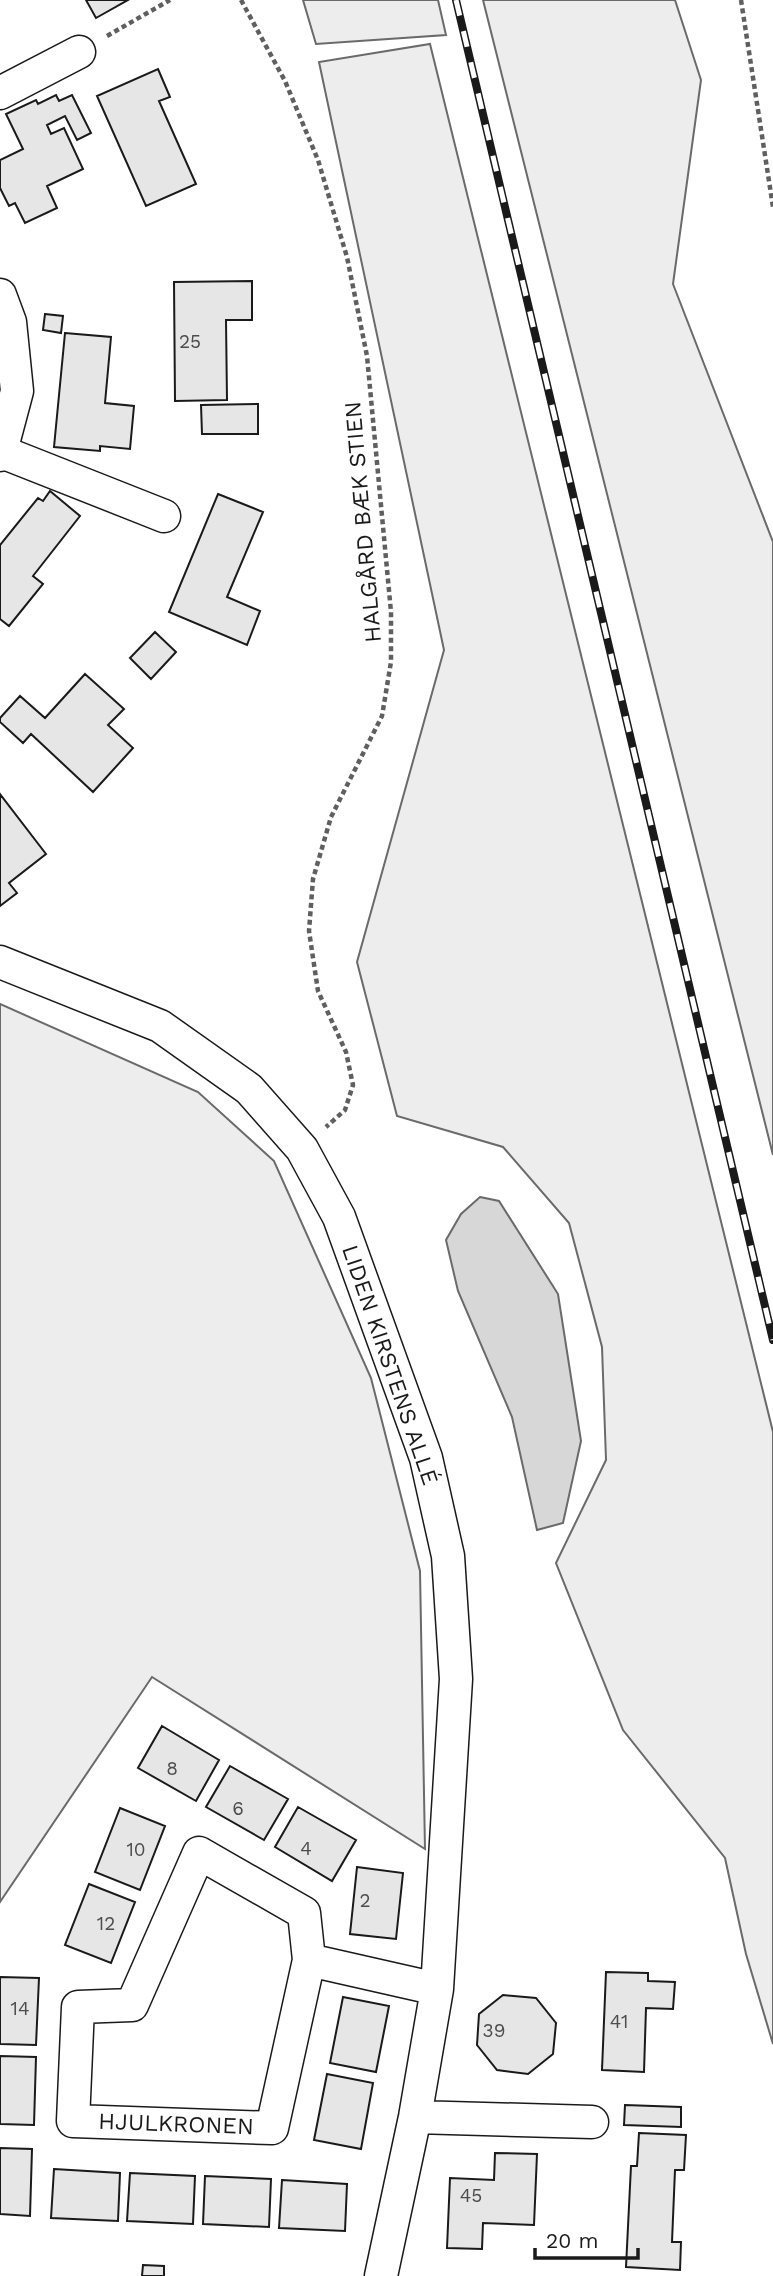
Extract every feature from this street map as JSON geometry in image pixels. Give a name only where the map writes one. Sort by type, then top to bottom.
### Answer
[{"type":"street","points":[[0,93],[79,52]]},
{"type":"street","points":[[0,295],[10,322],[17,391],[1,454],[164,516]]},
{"type":"street","name":"LIDEN KIRSTENS ALLÉ","points":[[0,962],[160,1026],[250,1089],[302,1149],[339,1217],[426,1458],[448,1556],[456,1679],[437,1989],[415,2117],[381,2276]]},
{"type":"street","name":"HJULKRONEN","points":[[199,1853],[304,1913],[309,1960],[272,2128],[73,2121],[78,2007],[132,2004],[199,1853]]},
{"type":"street","points":[[309,1960],[437,1989]]},
{"type":"street","points":[[415,2117],[592,2122]]},
{"type":"path","points":[[79,52],[170,0]]},
{"type":"path","name":"HALGÅRD BÆK STIEN","points":[[240,0],[285,81],[318,160],[347,257],[367,356],[391,612],[391,662],[382,716],[331,817],[313,878],[309,931],[318,991],[346,1052],[353,1085],[345,1110],[302,1149]]},
{"type":"path","points":[[741,0],[773,207]]},
{"type":"shaded area","points":[[303,0],[438,0],[446,35],[316,44]]},
{"type":"shaded area","points":[[483,0],[675,0],[701,80],[673,284],[773,542],[773,1155]]},
{"type":"shaded area","points":[[430,44],[773,1432],[773,2044],[746,1954],[725,1858],[623,1730],[556,1563],[606,1460],[602,1347],[569,1223],[503,1147],[397,1116],[357,962],[444,650],[319,62]]},
{"type":"shaded area","points":[[0,1004],[198,1092],[274,1161],[371,1378],[420,1571],[425,1849],[152,1677],[0,1902]]},
{"type":"shaded area","points":[[480,1197],[499,1201],[558,1294],[581,1441],[563,1523],[537,1530],[512,1417],[458,1291],[446,1240],[461,1214]]},
{"type":"building","points":[[86,0],[128,0],[96,18]]},
{"type":"building","points":[[158,69],[170,97],[159,101],[196,184],[146,206],[97,96]]},
{"type":"building","points":[[56,95],[59,101],[72,95],[91,133],[77,140],[65,116],[47,125],[51,134],[64,128],[83,169],[47,186],[57,208],[25,223],[15,203],[9,206],[0,188],[0,160],[23,149],[6,114],[36,100],[38,104]]},
{"type":"building","points":[[252,281],[252,320],[226,320],[227,400],[175,401],[174,282]]},
{"type":"building","points":[[45,314],[63,316],[61,333],[43,330]]},
{"type":"building","points":[[65,333],[111,337],[105,403],[134,406],[130,449],[100,446],[100,451],[54,447]]},
{"type":"building","points":[[258,404],[258,434],[202,434],[201,405]]},
{"type":"building","points":[[50,491],[80,516],[33,576],[43,584],[9,626],[0,619],[0,545],[38,498],[43,501]]},
{"type":"building","points":[[218,494],[263,512],[227,597],[260,611],[247,645],[169,612]]},
{"type":"building","points":[[155,632],[176,652],[151,679],[130,658]]},
{"type":"building","points":[[85,674],[124,709],[108,725],[133,748],[93,792],[31,734],[23,743],[0,722],[0,718],[20,696],[45,718]]},
{"type":"building","points":[[0,794],[46,854],[9,883],[17,893],[0,906]]},
{"type":"building","points":[[162,1726],[219,1760],[196,1801],[138,1768]]},
{"type":"building","points":[[230,1766],[288,1799],[264,1840],[206,1807]]},
{"type":"building","points":[[298,1807],[356,1840],[332,1881],[275,1847]]},
{"type":"building","points":[[120,1808],[165,1826],[140,1890],[95,1872]]},
{"type":"building","points":[[357,1867],[403,1873],[396,1939],[350,1934]]},
{"type":"building","points":[[89,1884],[135,1902],[111,1963],[65,1945]]},
{"type":"building","points":[[606,1972],[648,1973],[648,1981],[675,1982],[673,2009],[646,2008],[644,2072],[602,2070]]},
{"type":"building","points":[[0,1977],[39,1978],[36,2045],[0,2044]]},
{"type":"building","points":[[503,1995],[536,1998],[556,2023],[553,2054],[528,2074],[497,2070],[477,2045],[479,2014]]},
{"type":"building","points":[[343,1997],[389,2006],[376,2072],[330,2063]]},
{"type":"building","points":[[0,2056],[36,2057],[34,2125],[0,2124]]},
{"type":"building","points":[[327,2074],[373,2083],[361,2149],[314,2140]]},
{"type":"building","points":[[625,2105],[681,2107],[681,2127],[624,2125]]},
{"type":"building","points":[[639,2133],[686,2135],[684,2170],[675,2170],[672,2242],[681,2242],[680,2270],[626,2267],[631,2166],[637,2166]]},
{"type":"building","points":[[0,2148],[32,2149],[30,2216],[0,2214]]},
{"type":"building","points":[[495,2153],[537,2154],[534,2225],[483,2223],[482,2249],[447,2248],[450,2178],[494,2180]]},
{"type":"building","points":[[54,2169],[120,2173],[118,2221],[51,2218]]},
{"type":"building","points":[[130,2173],[195,2176],[193,2224],[127,2221]]},
{"type":"building","points":[[205,2176],[271,2179],[269,2227],[203,2224]]},
{"type":"building","points":[[282,2180],[347,2184],[345,2231],[279,2228]]},
{"type":"building","points":[[143,2265],[164,2266],[164,2276],[142,2276]]},
{"type":"railway","points":[[456,0],[773,1340]]}]
